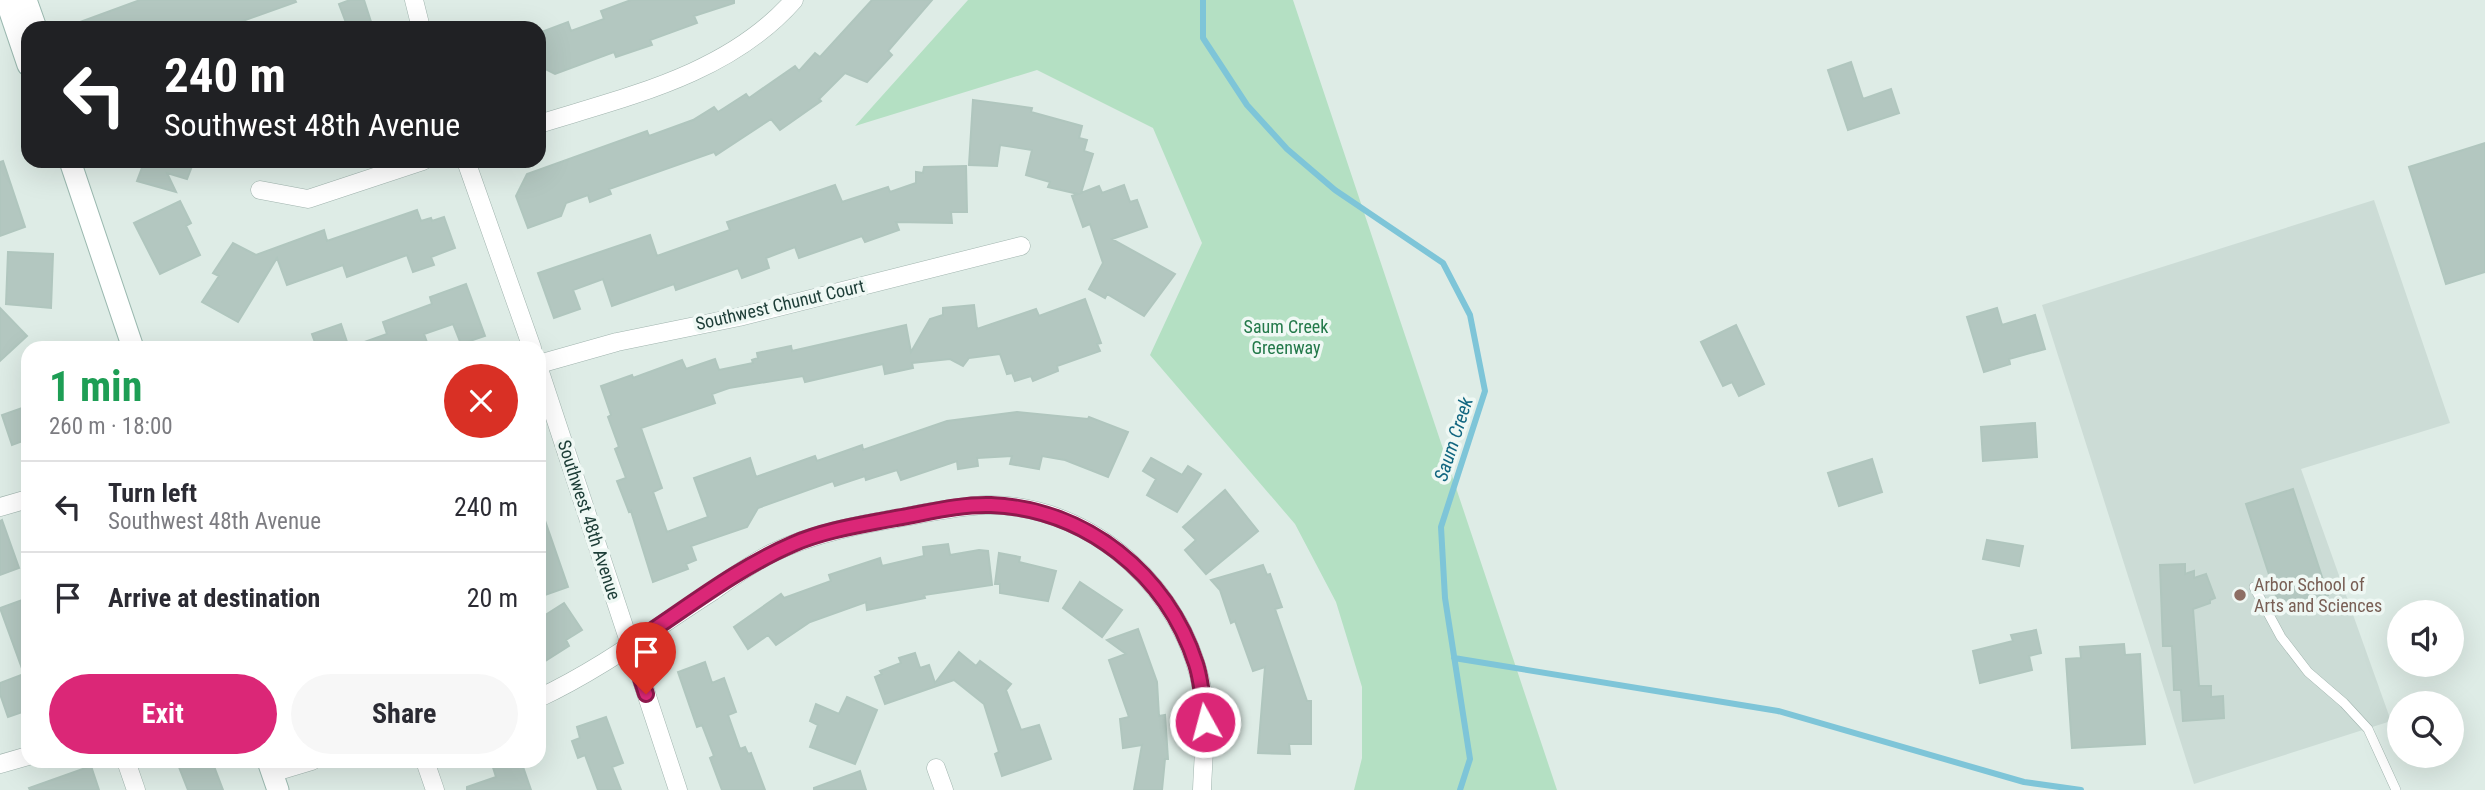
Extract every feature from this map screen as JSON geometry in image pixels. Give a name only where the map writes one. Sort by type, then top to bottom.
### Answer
[{"type":"street","points":[[414,0],[419,21]]},
{"type":"street","points":[[546,122],[684,77],[713,63],[762,31],[794,0]]},
{"type":"street","points":[[10,1],[29,21]]},
{"type":"street","points":[[10,1],[21,40]]},
{"type":"street","points":[[72,168],[131,341]]},
{"type":"street","points":[[260,190],[308,199],[402,168]]},
{"type":"street","points":[[468,168],[530,341]]},
{"type":"street","name":"Southwest Chunut Court","points":[[546,362],[617,342],[738,317],[1021,246]]},
{"type":"street","name":"Southwest 48th Avenue","points":[[546,390],[678,790]]},
{"type":"street","points":[[0,507],[21,501]]},
{"type":"street","points":[[546,694],[630,645],[770,554],[825,533],[965,507],[988,505],[1017,508],[1069,522],[1119,552],[1160,593],[1174,615],[1196,666],[1203,694],[1205,722],[1202,790]]},
{"type":"street","points":[[0,764],[21,757]]},
{"type":"street","points":[[128,768],[136,790]]},
{"type":"street","points":[[273,775],[292,768]]},
{"type":"street","points":[[427,768],[435,790]]},
{"type":"street","points":[[936,768],[944,790]]},
{"type":"lane","points":[[2254,587],[2281,637],[2308,672],[2368,729],[2396,790]]},
{"type":"shaded area","name":"Arbor School of Arts and Sciences","points":[[2374,200],[2450,423],[2301,469],[2387,710],[2387,722],[2194,784],[2042,305]]},
{"type":"green space","name":"Saum Creek Greenway","points":[[968,0],[1293,0],[1557,790],[1354,790],[1362,758],[1362,687],[1336,602],[1295,524],[1150,355],[1202,243],[1153,128],[1037,70],[855,126]]},
{"type":"building","points":[[140,0],[296,2],[243,21],[83,21]]},
{"type":"building","points":[[350,0],[364,0],[371,21],[345,21],[339,4]]},
{"type":"building","points":[[631,0],[734,0],[734,3],[694,16],[697,23],[650,40],[652,45],[616,57],[614,52],[555,74],[546,70],[546,30],[568,22],[571,31],[604,19],[601,11]]},
{"type":"building","points":[[872,0],[932,0],[888,51],[892,55],[867,82],[845,73],[819,99],[821,101],[780,130],[771,119],[716,155],[714,152],[609,189],[611,194],[590,202],[588,195],[566,203],[561,216],[528,228],[516,196],[527,174],[647,131],[649,136],[693,120],[714,107],[718,112],[746,94],[749,98],[795,66],[799,71],[815,53],[820,57]]},
{"type":"building","points":[[1851,62],[1863,99],[1891,89],[1899,113],[1848,130],[1828,70]]},
{"type":"building","points":[[973,100],[1032,108],[1031,112],[1082,126],[1079,138],[1087,140],[1084,151],[1093,154],[1081,193],[1099,186],[1102,193],[1124,185],[1130,202],[1137,200],[1147,227],[1112,239],[1175,274],[1144,316],[1107,294],[1105,298],[1089,289],[1103,263],[1090,224],[1083,227],[1072,196],[1078,194],[1048,187],[1050,182],[1026,175],[1032,150],[1000,145],[997,166],[969,165]]},
{"type":"building","points":[[2485,143],[2485,272],[2446,284],[2409,167]]},
{"type":"building","points":[[3,161],[25,227],[0,236],[0,162]]},
{"type":"building","points":[[966,166],[967,212],[951,212],[952,223],[896,222],[899,230],[865,242],[862,236],[799,258],[795,247],[766,258],[769,268],[742,278],[738,268],[676,290],[674,284],[612,306],[603,279],[573,290],[580,309],[554,318],[538,273],[650,235],[657,256],[730,230],[727,222],[835,185],[842,202],[888,187],[890,192],[916,183],[916,172],[923,173],[924,167]]},
{"type":"building","points":[[142,168],[191,168],[187,179],[167,173],[176,192],[137,181]]},
{"type":"building","points":[[180,201],[191,223],[186,226],[200,255],[160,274],[134,223]]},
{"type":"building","points":[[417,210],[421,221],[444,217],[455,248],[431,257],[434,265],[413,272],[407,255],[347,277],[343,265],[287,285],[277,258],[238,322],[202,302],[219,276],[213,273],[233,243],[256,255],[324,230],[327,241]]},
{"type":"building","points":[[8,252],[53,254],[51,308],[6,304]]},
{"type":"building","points":[[466,284],[485,336],[460,341],[453,324],[424,334],[426,341],[367,341],[387,334],[383,322],[432,304],[430,297]]},
{"type":"building","points":[[1085,299],[1101,343],[1097,344],[1100,351],[1057,366],[1058,371],[1033,381],[1031,376],[1015,381],[1012,373],[1007,374],[1000,354],[969,358],[963,366],[950,359],[912,363],[913,368],[885,374],[883,364],[805,382],[803,376],[729,388],[712,394],[715,403],[641,428],[662,488],[653,492],[667,532],[708,517],[694,478],[750,458],[756,477],[815,456],[817,461],[862,445],[863,450],[947,421],[1017,412],[1089,417],[1128,432],[1108,477],[1065,460],[1042,456],[1039,469],[1010,464],[1012,456],[977,458],[978,466],[958,469],[957,461],[901,480],[897,470],[866,480],[865,476],[835,486],[833,481],[758,508],[747,527],[691,546],[696,560],[686,564],[688,569],[653,582],[631,511],[629,512],[617,481],[626,478],[615,449],[619,447],[601,386],[632,375],[633,378],[682,360],[686,369],[715,359],[719,370],[753,363],[752,360],[758,358],[757,353],[791,346],[792,351],[906,325],[911,352],[930,319],[943,315],[943,308],[974,305],[977,329],[1036,309],[1039,316]]},
{"type":"building","points":[[0,308],[27,336],[0,361]]},
{"type":"building","points":[[1997,308],[2002,325],[2035,315],[2045,349],[2009,359],[2010,364],[1984,372],[1967,317]]},
{"type":"building","points":[[341,324],[347,341],[314,341],[312,334]]},
{"type":"building","points":[[1736,325],[1764,384],[1739,396],[1732,382],[1723,386],[1701,342]]},
{"type":"building","points":[[21,408],[21,442],[12,445],[2,415]]},
{"type":"building","points":[[2035,423],[2037,457],[1983,461],[1981,427]]},
{"type":"building","points":[[1151,458],[1182,475],[1188,466],[1201,474],[1177,512],[1147,495],[1156,479],[1143,471]]},
{"type":"building","points":[[1872,459],[1882,492],[1839,506],[1828,473]]},
{"type":"building","points":[[2293,489],[2328,595],[2281,611],[2246,504]]},
{"type":"building","points":[[1225,490],[1258,531],[1206,574],[1185,550],[1196,540],[1183,527]]},
{"type":"building","points":[[2,520],[19,568],[0,575],[0,521]]},
{"type":"building","points":[[546,524],[568,587],[546,595]]},
{"type":"building","points":[[1987,540],[2023,546],[2019,566],[1983,559]]},
{"type":"building","points":[[948,544],[950,555],[988,551],[992,585],[924,595],[925,598],[867,610],[866,602],[810,622],[776,645],[768,635],[748,649],[734,627],[781,594],[784,598],[831,581],[829,575],[880,558],[882,566],[924,556],[923,547]]},
{"type":"building","points":[[999,553],[1020,557],[1019,562],[1056,571],[1048,601],[1000,593],[1000,584],[995,584]]},
{"type":"building","points":[[2185,564],[2185,574],[2194,571],[2194,578],[2206,574],[2215,598],[2210,600],[2210,603],[2193,609],[2199,686],[2211,686],[2211,697],[2223,696],[2224,718],[2183,721],[2181,690],[2174,690],[2172,646],[2163,646],[2160,565]]},
{"type":"building","points":[[1263,565],[1267,575],[1270,574],[1282,607],[1275,609],[1307,701],[1311,701],[1311,744],[1289,744],[1290,754],[1258,753],[1265,667],[1253,671],[1235,621],[1231,623],[1220,590],[1211,580]]},
{"type":"building","points":[[1080,582],[1122,610],[1102,637],[1063,608]]},
{"type":"building","points":[[21,600],[21,666],[0,608]]},
{"type":"building","points":[[564,603],[582,630],[566,640],[569,646],[546,661],[546,615]]},
{"type":"building","points":[[1138,629],[1157,682],[1159,716],[1165,715],[1168,759],[1165,759],[1162,790],[1134,790],[1142,745],[1123,748],[1120,719],[1129,717],[1109,660],[1126,654],[1107,640]]},
{"type":"building","points":[[2036,630],[2041,653],[2029,656],[2032,670],[1980,683],[1973,651],[2013,641],[2011,635]]},
{"type":"building","points":[[2124,644],[2125,655],[2140,654],[2145,744],[2072,748],[2066,659],[2081,658],[2080,647]]},
{"type":"building","points":[[959,652],[976,666],[980,661],[1011,684],[1006,690],[1021,730],[1039,725],[1051,759],[1002,776],[995,754],[999,752],[984,704],[954,680],[885,704],[875,677],[882,674],[880,671],[901,663],[899,658],[915,653],[920,668],[929,665],[935,683]]},
{"type":"building","points":[[705,662],[712,683],[724,678],[736,712],[728,715],[740,749],[745,747],[748,754],[751,753],[765,790],[722,790],[710,758],[714,756],[702,725],[697,727],[678,672]]},
{"type":"building","points":[[21,675],[21,712],[8,717],[0,694],[0,683]]},
{"type":"building","points":[[847,697],[877,710],[855,764],[810,747],[818,725],[810,721],[816,704],[839,714]]},
{"type":"building","points":[[606,717],[623,763],[612,767],[621,790],[598,790],[585,755],[578,758],[572,741],[580,738],[577,727]]},
{"type":"building","points":[[92,768],[99,790],[30,790],[29,788]]},
{"type":"building","points":[[179,768],[215,768],[223,790],[188,790]]},
{"type":"building","points":[[493,768],[523,768],[531,790],[467,790],[467,787],[496,777]]},
{"type":"building","points":[[860,771],[866,790],[814,790],[814,788]]},
{"type":"waterway","name":"Saum Creek","points":[[1203,0],[1203,38],[1247,105],[1287,149],[1335,190],[1443,263],[1470,315],[1485,391],[1441,527],[1445,598],[1470,759],[1460,790]]},
{"type":"waterway","points":[[1454,658],[1778,711],[2024,782],[2081,790]]},
{"type":"place","name":"Arbor School of Arts and Sciences","points":[[2240,595]]},
{"type":"route","points":[[646,694],[630,645],[770,554],[796,542],[842,529],[954,508],[988,505],[1042,513],[1069,522],[1119,552],[1140,572],[1160,593],[1187,641],[1203,694],[1205,722]]}]
